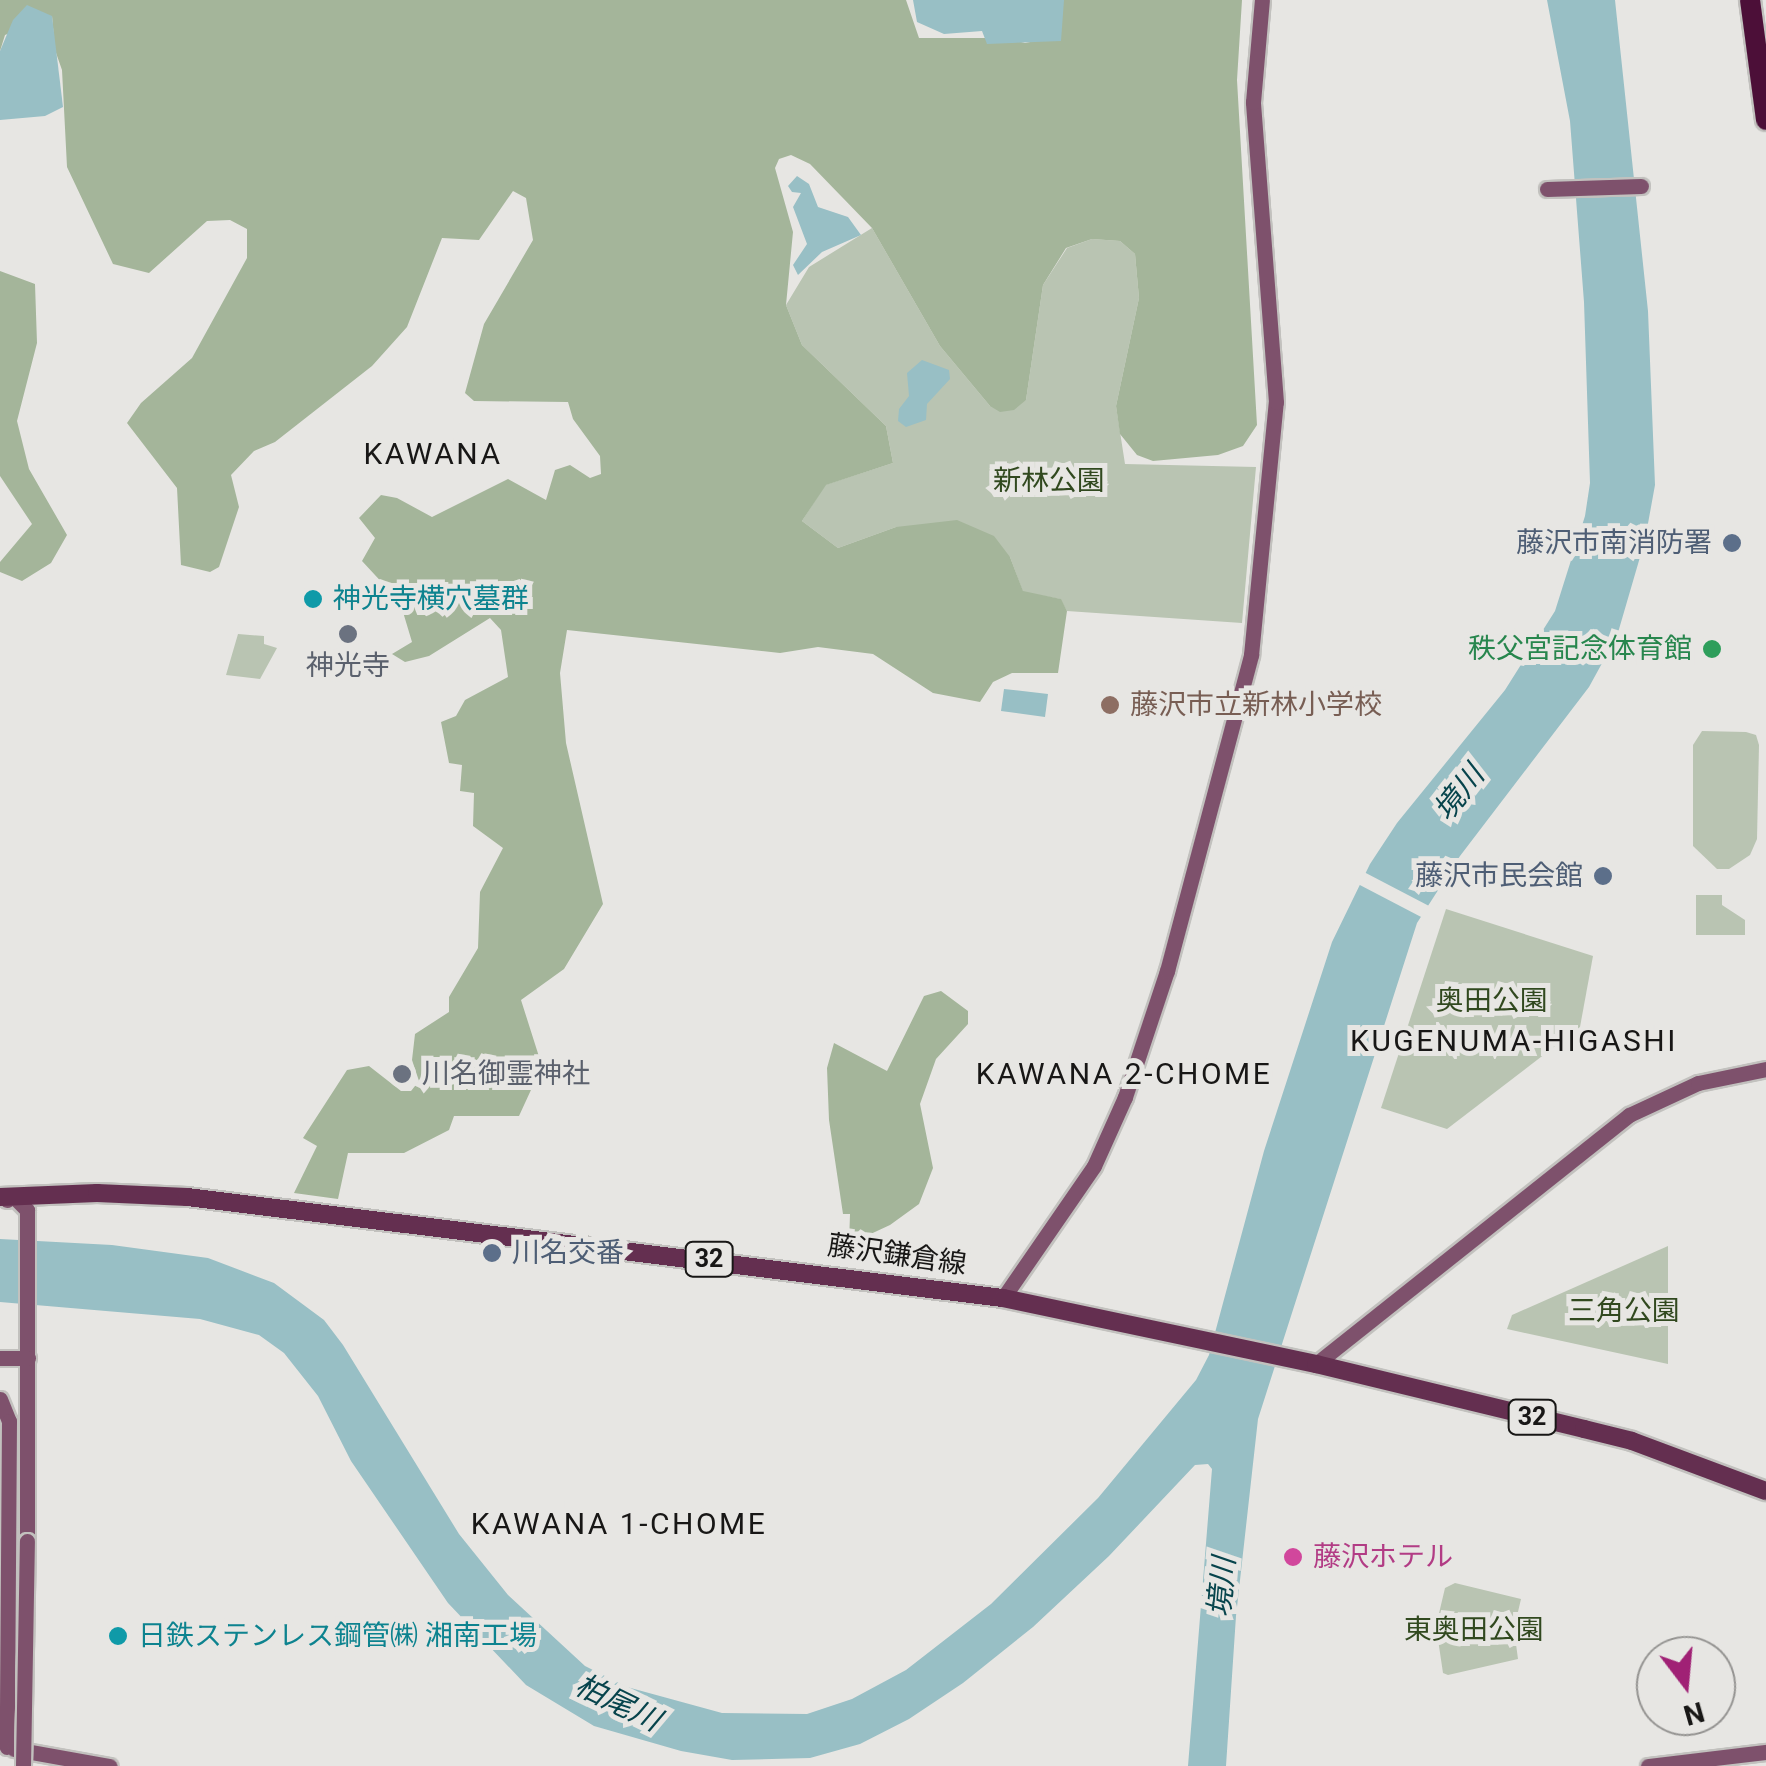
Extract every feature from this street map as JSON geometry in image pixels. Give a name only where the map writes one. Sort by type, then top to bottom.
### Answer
[{"type":"highway","points":[[1750,0],[1766,120]]},
{"type":"main road","name":"藤沢鎌倉線","points":[[4,1199],[97,1192],[187,1197],[1003,1298],[1316,1364],[1632,1442],[1766,1491]]},
{"type":"street","points":[[1003,1298],[1094,1166],[1125,1096],[1167,971],[1251,655],[1276,402],[1253,102],[1262,0]]},
{"type":"street","points":[[1547,189],[1641,186]]},
{"type":"street","points":[[1316,1364],[1629,1115],[1698,1083],[1766,1070]]},
{"type":"street","points":[[4,1199],[26,1210],[27,1234],[22,1766]]},
{"type":"street","points":[[0,1358],[28,1367]]},
{"type":"street","points":[[28,1367],[9,1421],[4,1747],[109,1766]]},
{"type":"street","points":[[0,1399],[9,1421]]},
{"type":"street","points":[[1648,1766],[1766,1752]]},
{"type":"green space","points":[[0,0],[906,0],[919,38],[1006,38],[1025,43],[1051,38],[1059,0],[1242,0],[1237,80],[1257,425],[1243,446],[1218,455],[1153,461],[1137,455],[1120,434],[1116,406],[1139,298],[1135,254],[1120,241],[1092,239],[1066,248],[1043,285],[1026,400],[1014,410],[1000,412],[990,406],[940,346],[872,228],[810,164],[791,155],[779,159],[775,168],[793,232],[786,305],[802,345],[886,426],[893,463],[826,485],[802,521],[838,548],[896,527],[957,520],[994,536],[1010,557],[1023,591],[1061,599],[1067,611],[1058,673],[1012,673],[993,682],[980,702],[933,693],[873,654],[818,647],[780,653],[567,630],[560,673],[566,743],[603,904],[564,969],[521,1000],[542,1066],[519,1116],[454,1116],[449,1130],[404,1153],[348,1153],[338,1199],[294,1193],[317,1146],[303,1138],[347,1070],[369,1066],[401,1091],[411,1091],[419,1081],[412,1060],[415,1034],[449,1012],[449,997],[478,948],[480,892],[503,848],[473,826],[474,793],[460,791],[462,765],[449,763],[441,722],[456,716],[465,700],[508,677],[501,630],[490,618],[429,656],[405,662],[392,654],[412,642],[400,602],[362,561],[375,538],[359,518],[381,495],[397,498],[432,517],[508,479],[546,500],[555,470],[570,465],[590,478],[601,474],[600,456],[573,419],[568,402],[474,401],[465,393],[484,324],[533,240],[526,198],[513,191],[479,240],[442,238],[407,327],[372,366],[275,442],[254,451],[231,475],[239,507],[219,567],[210,572],[181,565],[177,488],[127,423],[141,403],[192,358],[247,258],[247,229],[230,220],[207,221],[149,273],[113,264],[67,167],[62,70],[55,50],[52,16],[5,35],[0,51]]},
{"type":"green space","name":"新林公園","points":[[872,228],[940,346],[990,406],[1026,400],[1043,285],[1067,248],[1092,239],[1120,241],[1135,254],[1139,298],[1116,406],[1125,464],[1256,467],[1242,623],[1067,611],[1060,599],[1023,592],[1010,557],[896,527],[838,548],[802,521],[825,485],[893,463],[886,426],[802,345],[786,305],[809,267]]},
{"type":"green space","points":[[0,271],[35,284],[37,343],[17,421],[29,469],[67,535],[51,563],[22,581],[0,572],[0,562],[32,524],[0,476]]},
{"type":"green space","points":[[238,634],[264,636],[264,644],[277,648],[260,679],[226,675]]},
{"type":"green space","points":[[1702,731],[1746,732],[1756,735],[1759,745],[1757,839],[1750,855],[1729,869],[1717,869],[1693,846],[1693,745]]},
{"type":"green space","points":[[1696,895],[1722,895],[1722,905],[1745,920],[1745,935],[1696,935]]},
{"type":"green space","name":"奥田公園","points":[[1446,909],[1593,956],[1580,1027],[1447,1129],[1381,1108]]},
{"type":"green space","points":[[941,991],[968,1011],[968,1024],[936,1059],[920,1104],[933,1168],[919,1204],[890,1225],[849,1244],[850,1214],[843,1214],[829,1120],[827,1068],[834,1043],[887,1071],[924,996]]},
{"type":"green space","name":"三角公園","points":[[1668,1246],[1668,1364],[1507,1329],[1512,1315]]},
{"type":"green space","name":"東奥田公園","points":[[1455,1583],[1521,1599],[1514,1629],[1518,1659],[1443,1673],[1436,1626],[1445,1588]]},
{"type":"water","points":[[913,0],[1064,0],[1061,41],[987,44],[982,31],[944,34],[917,22]]},
{"type":"water","points":[[1547,0],[1615,0],[1648,311],[1655,485],[1645,540],[1617,636],[1589,687],[1460,856],[1417,923],[1258,1419],[1236,1616],[1226,1766],[1188,1766],[1212,1469],[1208,1464],[1195,1465],[1109,1556],[1033,1627],[963,1683],[909,1719],[860,1744],[810,1758],[732,1760],[681,1751],[594,1726],[526,1685],[448,1603],[351,1461],[318,1396],[284,1353],[259,1335],[200,1319],[0,1302],[0,1239],[112,1245],[208,1258],[274,1283],[324,1320],[343,1345],[459,1534],[508,1595],[585,1666],[627,1687],[722,1713],[807,1714],[852,1699],[906,1670],[991,1604],[1098,1498],[1196,1380],[1209,1355],[1264,1151],[1332,942],[1370,864],[1397,823],[1505,690],[1555,611],[1585,516],[1590,483],[1584,302],[1570,121]]},
{"type":"water","points":[[27,5],[52,16],[63,107],[45,116],[0,120],[0,51],[13,20]]},
{"type":"water","points":[[797,176],[809,184],[818,207],[848,217],[861,235],[822,252],[798,275],[793,265],[807,244],[793,207],[801,193],[792,192],[788,186]]},
{"type":"water","points":[[922,360],[949,370],[950,379],[927,404],[926,420],[906,427],[898,421],[899,409],[909,396],[907,373]]},
{"type":"water","points":[[1004,689],[1048,694],[1045,717],[1001,711]]},
{"type":"pier","points":[[1362,871],[1431,907],[1425,919],[1356,883]]},
{"type":"place","name":"藤沢市南消防署","points":[[1732,543]]},
{"type":"place","name":"神光寺横穴墓群","points":[[313,599]]},
{"type":"place","name":"神光寺","points":[[348,634]]},
{"type":"place","name":"秩父宮記念体育館","points":[[1712,649]]},
{"type":"place","name":"藤沢市立新林小学校","points":[[1110,705]]},
{"type":"place","name":"藤沢市民会館","points":[[1603,876]]},
{"type":"place","name":"川名御霊神社","points":[[402,1074]]},
{"type":"place","name":"川名交番","points":[[492,1253]]},
{"type":"place","name":"藤沢ホテル","points":[[1293,1557]]},
{"type":"place","name":"日鉄ステンレス鋼管㈱ 湘南工場","points":[[118,1636]]},
{"type":"district","name":"KAWANA","points":[[433,454]]},
{"type":"district","name":"KUGENUMA-HIGASHI","points":[[1514,1041]]},
{"type":"district","name":"KAWANA 2-CHOME","points":[[1124,1074]]},
{"type":"district","name":"KAWANA 1-CHOME","points":[[619,1524]]},
{"type":"water label","name":"境川","points":[[1459,793]]},
{"type":"water label","name":"境川","points":[[1222,1587]]},
{"type":"water label","name":"柏尾川","points":[[618,1703]]}]
